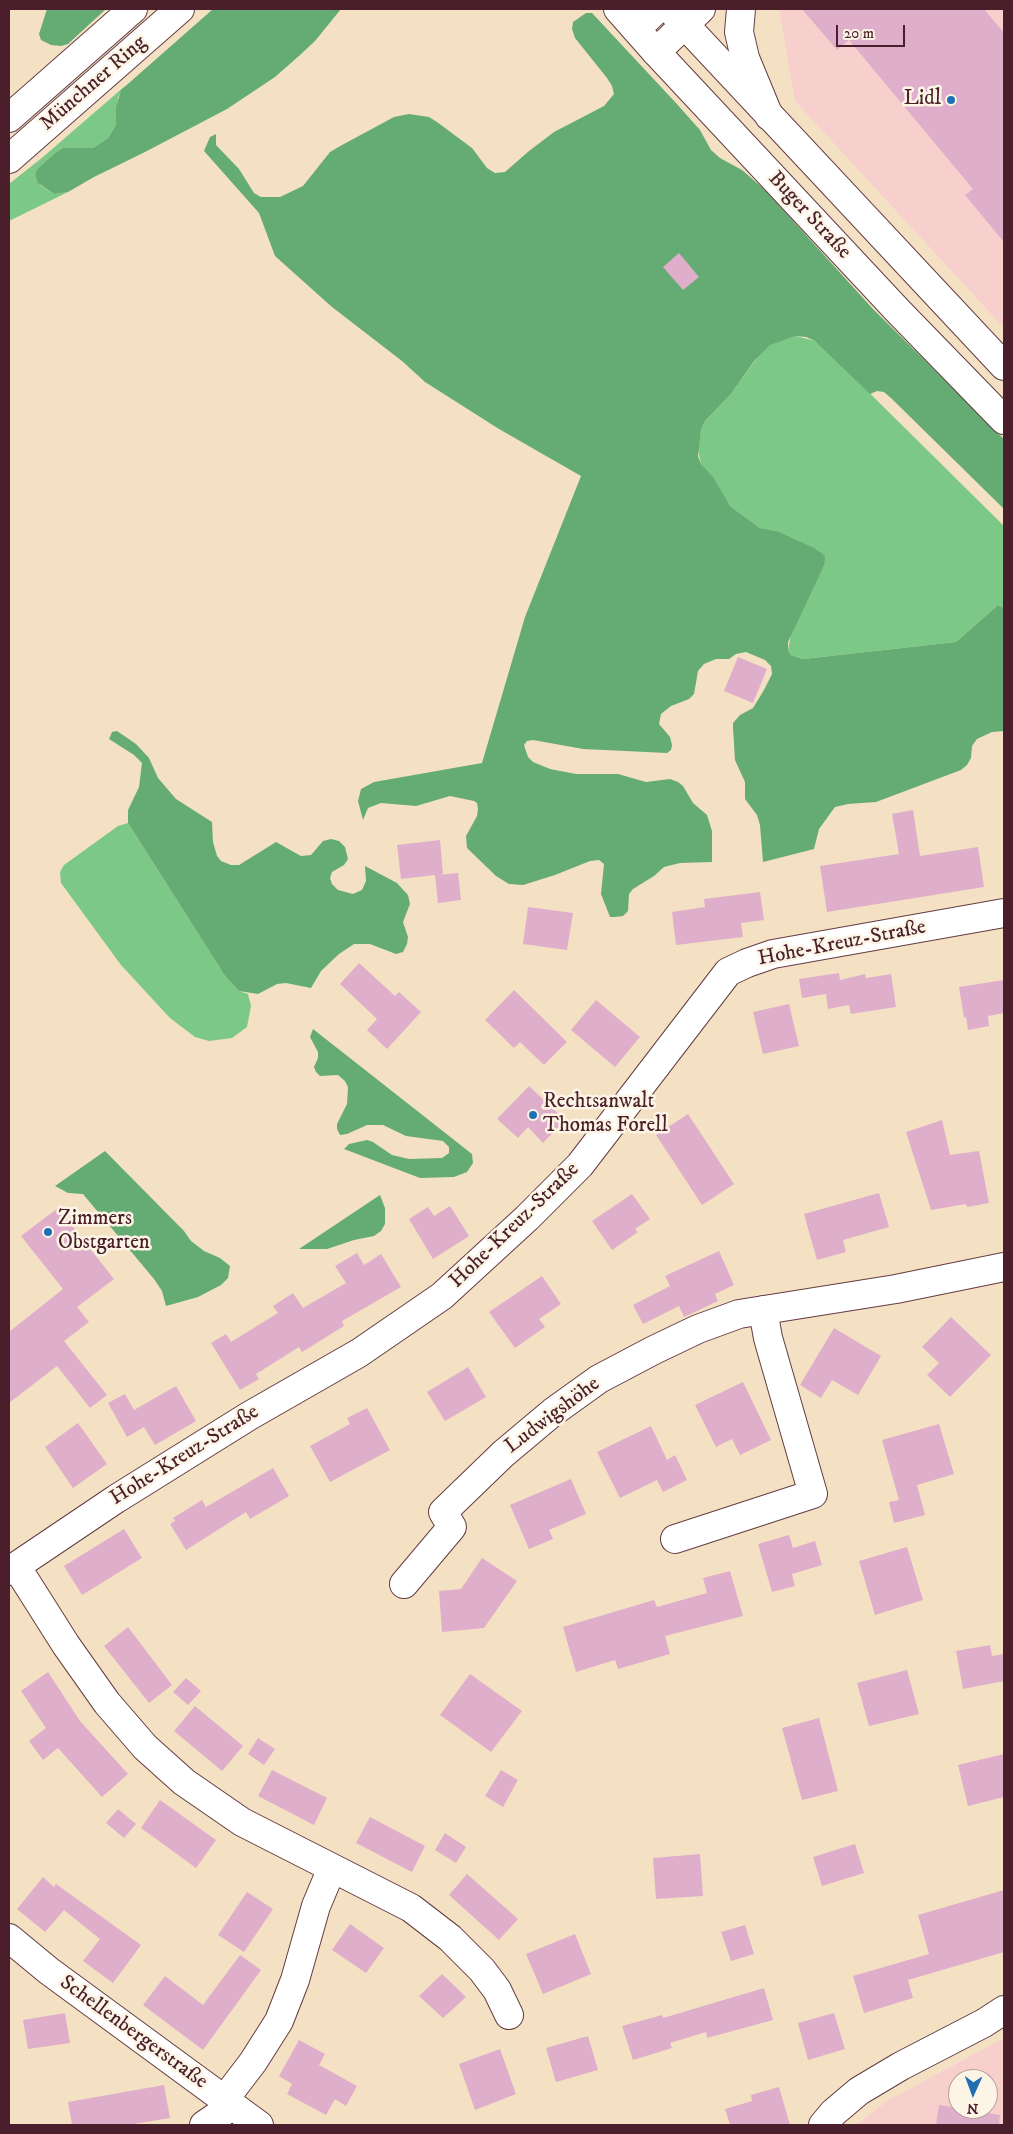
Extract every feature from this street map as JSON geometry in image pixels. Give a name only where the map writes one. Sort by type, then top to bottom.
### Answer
[{"type":"street","name":"Münchner Ring","points":[[9,118],[133,9]]},
{"type":"street","name":"Münchner Ring","points":[[9,160],[180,9]]},
{"type":"street","name":"Buger Straße","points":[[618,9],[898,312],[1004,420]]},
{"type":"street","points":[[636,29],[657,9]]},
{"type":"street","points":[[741,9],[739,32],[745,58],[769,116]]},
{"type":"street","name":"Buger Straße","points":[[685,14],[769,116],[1004,366]]},
{"type":"street","points":[[656,52],[685,14]]},
{"type":"street","name":"Hohe-Kreuz-Straße","points":[[12,1569],[116,1499],[249,1416],[359,1353],[442,1296],[527,1218],[580,1165],[728,972],[773,954],[1004,913]]},
{"type":"street","name":"Ludwigshöhe","points":[[404,1584],[452,1527],[444,1512],[503,1454],[553,1412],[599,1379],[698,1329],[739,1314],[896,1289],[1004,1267]]},
{"type":"street","points":[[675,1539],[813,1494],[768,1338],[763,1310]]},
{"type":"street","points":[[12,1569],[107,1703],[146,1747],[184,1782],[242,1822],[411,1908],[450,1938],[492,1984],[510,2015]]},
{"type":"street","points":[[204,2125],[223,2112],[227,2102],[279,2021],[295,1980],[316,1906],[332,1868]]},
{"type":"street","name":"Schellenbergerstraße","points":[[9,1938],[49,1971],[259,2125]]},
{"type":"street","points":[[823,2125],[833,2113],[859,2091],[1004,2010]]},
{"type":"shaded area","points":[[779,9],[1004,9],[1004,328],[795,101]]},
{"type":"shaded area","points":[[1004,2038],[1004,2125],[856,2125],[887,2101]]},
{"type":"green space","points":[[47,9],[106,9],[68,44],[61,46],[51,45],[41,40],[39,34]]},
{"type":"green space","points":[[213,9],[341,9],[315,41],[275,77],[227,109],[68,192],[54,194],[38,183],[35,174],[37,169],[55,153],[63,148],[93,148],[108,138],[116,125],[116,107],[121,90]]},
{"type":"green space","points":[[586,13],[592,13],[676,103],[700,130],[711,150],[720,158],[742,170],[765,190],[873,309],[1004,439],[1004,509],[884,392],[877,391],[870,394],[815,341],[806,337],[796,336],[770,345],[755,360],[731,394],[705,421],[701,430],[698,456],[701,464],[713,477],[730,506],[760,528],[779,532],[812,547],[825,557],[824,566],[788,642],[788,650],[791,655],[803,659],[956,642],[998,605],[1004,608],[1004,731],[992,732],[977,739],[972,746],[971,758],[961,770],[876,802],[835,807],[819,829],[814,849],[763,862],[760,825],[757,815],[745,799],[745,782],[735,760],[733,723],[740,715],[753,708],[764,690],[772,674],[771,666],[765,660],[746,652],[736,654],[729,659],[716,659],[704,664],[698,671],[694,694],[689,699],[671,706],[661,714],[659,724],[670,737],[672,745],[671,750],[667,753],[583,749],[533,740],[527,741],[524,745],[528,757],[533,762],[550,769],[576,774],[618,774],[646,782],[670,779],[678,782],[683,786],[693,803],[707,815],[712,831],[712,862],[680,863],[664,867],[654,876],[633,889],[629,894],[628,911],[623,916],[615,917],[610,917],[601,894],[604,864],[599,860],[590,861],[523,885],[509,884],[496,876],[467,848],[466,836],[477,816],[477,803],[474,801],[450,796],[416,806],[381,803],[368,808],[363,820],[358,801],[361,789],[374,782],[482,763],[525,617],[581,476],[499,429],[425,382],[402,361],[332,307],[275,256],[259,213],[204,151],[210,137],[216,134],[216,145],[239,169],[254,193],[261,197],[280,197],[303,186],[330,152],[394,117],[409,114],[429,117],[472,148],[487,168],[495,173],[505,172],[554,132],[604,106],[614,94],[607,78],[575,38],[572,29],[573,22]]},
{"type":"green space","points":[[125,86],[118,97],[116,125],[108,138],[93,148],[63,148],[37,169],[35,174],[40,185],[54,194],[68,192],[9,221],[9,184]]},
{"type":"green space","points":[[796,336],[815,341],[825,349],[1004,526],[1004,608],[998,605],[956,642],[803,659],[791,655],[788,650],[791,634],[824,566],[822,553],[792,538],[760,528],[730,506],[717,484],[701,464],[698,450],[701,430],[705,421],[731,394],[762,351],[770,344]]},
{"type":"green space","points":[[117,731],[136,744],[149,758],[158,778],[176,799],[212,822],[213,842],[217,856],[221,861],[231,865],[239,865],[276,842],[301,856],[311,855],[323,841],[331,839],[339,841],[345,847],[348,859],[344,865],[332,872],[330,878],[332,884],[338,890],[353,894],[362,890],[366,881],[365,866],[397,883],[408,895],[410,904],[403,922],[408,937],[403,952],[396,954],[370,944],[354,944],[339,954],[321,971],[311,988],[286,983],[277,984],[258,994],[239,991],[225,976],[128,823],[128,810],[139,787],[142,763],[134,755],[109,739],[112,732]]},
{"type":"green space","points":[[128,823],[225,976],[239,991],[248,994],[251,1006],[247,1027],[232,1038],[209,1041],[195,1037],[170,1018],[121,965],[61,883],[60,872],[64,865],[118,826]]},
{"type":"green space","points":[[313,1029],[472,1154],[473,1163],[467,1172],[454,1177],[420,1178],[344,1149],[349,1144],[367,1140],[392,1155],[409,1159],[442,1158],[449,1153],[449,1147],[443,1141],[406,1136],[383,1125],[367,1125],[340,1135],[337,1124],[347,1104],[348,1087],[345,1081],[338,1075],[320,1076],[316,1072],[314,1067],[318,1058],[318,1052],[310,1037]]},
{"type":"green space","points":[[105,1151],[184,1231],[191,1241],[230,1266],[228,1278],[221,1285],[198,1297],[166,1306],[162,1291],[154,1279],[83,1194],[68,1193],[55,1186]]},
{"type":"green space","points":[[380,1195],[385,1208],[385,1224],[381,1231],[374,1236],[327,1249],[299,1249]]},
{"type":"building","name":"Lidl","points":[[802,9],[984,9],[1004,33],[1004,242],[965,195],[973,189],[849,40],[837,50]]},
{"type":"building","points":[[679,253],[699,277],[683,290],[663,267]]},
{"type":"building","points":[[738,657],[767,669],[753,703],[724,691]]},
{"type":"building","points":[[913,810],[920,856],[978,847],[984,887],[827,912],[820,866],[899,854],[892,814]]},
{"type":"building","points":[[440,840],[443,874],[438,875],[458,873],[461,900],[438,903],[435,875],[401,879],[397,845]]},
{"type":"building","points":[[760,892],[764,920],[741,923],[743,937],[676,945],[672,912],[705,907],[704,899]]},
{"type":"building","points":[[528,907],[573,913],[567,950],[523,944]]},
{"type":"building","points":[[359,963],[395,996],[399,992],[421,1012],[387,1049],[367,1030],[377,1019],[340,984]]},
{"type":"building","points":[[839,973],[840,980],[865,974],[866,978],[891,974],[896,1007],[851,1014],[849,1005],[828,1009],[826,994],[802,998],[799,979]]},
{"type":"building","points":[[1004,980],[1004,1013],[988,1016],[989,1026],[968,1030],[959,987]]},
{"type":"building","points":[[514,990],[567,1042],[544,1065],[520,1042],[514,1048],[485,1020]]},
{"type":"building","points":[[596,1000],[640,1037],[615,1067],[571,1030]]},
{"type":"building","points":[[789,1004],[799,1046],[763,1054],[753,1012]]},
{"type":"building","points":[[529,1086],[565,1120],[543,1143],[528,1127],[518,1138],[497,1119]]},
{"type":"building","points":[[688,1114],[734,1184],[702,1205],[656,1135]]},
{"type":"building","points":[[942,1120],[950,1155],[979,1151],[989,1203],[967,1207],[966,1204],[931,1210],[906,1132]]},
{"type":"building","points":[[879,1193],[889,1227],[843,1240],[846,1252],[817,1260],[804,1214]]},
{"type":"building","points":[[632,1194],[650,1219],[635,1229],[638,1232],[612,1250],[592,1221]]},
{"type":"building","points":[[450,1206],[469,1236],[433,1259],[409,1219],[428,1207],[434,1216]]},
{"type":"building","points":[[58,1208],[114,1279],[77,1307],[89,1322],[64,1341],[107,1395],[90,1408],[57,1366],[9,1403],[9,1332],[63,1289],[21,1236]]},
{"type":"building","points":[[719,1251],[734,1285],[715,1294],[718,1301],[684,1317],[679,1306],[643,1324],[633,1305],[670,1286],[665,1276]]},
{"type":"building","points":[[357,1253],[364,1265],[381,1254],[401,1287],[342,1321],[344,1326],[302,1352],[299,1347],[256,1374],[259,1379],[240,1390],[211,1343],[226,1334],[231,1342],[278,1313],[273,1306],[293,1293],[303,1308],[346,1283],[335,1266]]},
{"type":"building","points":[[542,1276],[561,1304],[539,1319],[545,1327],[515,1348],[489,1312]]},
{"type":"building","points":[[951,1317],[991,1355],[950,1397],[927,1375],[939,1363],[922,1347]]},
{"type":"building","points":[[834,1328],[881,1356],[858,1395],[832,1380],[821,1398],[800,1385]]},
{"type":"building","points":[[468,1367],[486,1397],[445,1421],[427,1392]]},
{"type":"building","points":[[743,1382],[771,1440],[740,1455],[732,1439],[716,1447],[695,1405]]},
{"type":"building","points":[[176,1386],[196,1421],[155,1445],[144,1427],[127,1437],[108,1403],[125,1394],[134,1410]]},
{"type":"building","points":[[367,1408],[390,1450],[330,1482],[310,1446],[350,1424],[347,1418]]},
{"type":"building","points":[[78,1423],[107,1464],[73,1488],[45,1447]]},
{"type":"building","points":[[939,1424],[954,1474],[917,1485],[925,1515],[894,1523],[889,1502],[899,1500],[882,1440]]},
{"type":"building","points":[[651,1426],[667,1460],[675,1455],[687,1480],[663,1492],[657,1480],[620,1498],[597,1452]]},
{"type":"building","points":[[273,1468],[289,1496],[250,1519],[246,1512],[186,1550],[170,1524],[175,1521],[173,1518],[202,1500],[206,1507]]},
{"type":"building","points":[[571,1479],[586,1514],[549,1530],[553,1539],[529,1549],[510,1505]]},
{"type":"building","points":[[124,1529],[142,1558],[82,1595],[64,1566]]},
{"type":"building","points":[[789,1535],[793,1548],[815,1541],[822,1565],[792,1574],[795,1586],[772,1592],[758,1544]]},
{"type":"building","points":[[907,1547],[923,1600],[875,1615],[859,1561]]},
{"type":"building","points":[[482,1558],[517,1581],[484,1628],[442,1632],[439,1591],[461,1589]]},
{"type":"building","points":[[730,1571],[743,1616],[665,1636],[670,1654],[618,1669],[615,1660],[576,1672],[563,1627],[654,1600],[657,1607],[707,1593],[703,1578]]},
{"type":"building","points":[[128,1627],[172,1685],[149,1703],[104,1646]]},
{"type":"building","points":[[990,1645],[992,1656],[1004,1654],[1004,1681],[963,1689],[956,1651]]},
{"type":"building","points":[[907,1670],[919,1714],[869,1726],[857,1683]]},
{"type":"building","points":[[48,1672],[80,1721],[128,1774],[102,1797],[58,1748],[43,1760],[29,1741],[46,1728],[21,1691]]},
{"type":"building","points":[[470,1674],[522,1711],[491,1752],[440,1715]]},
{"type":"building","points":[[186,1678],[201,1691],[188,1705],[173,1692]]},
{"type":"building","points":[[195,1706],[243,1746],[222,1771],[174,1731]]},
{"type":"building","points":[[819,1718],[838,1791],[802,1800],[782,1728]]},
{"type":"building","points":[[258,1738],[275,1749],[264,1765],[248,1754]]},
{"type":"building","points":[[1004,1754],[1004,1797],[968,1806],[958,1765]]},
{"type":"building","points":[[272,1770],[327,1798],[314,1825],[258,1796]]},
{"type":"building","points":[[501,1770],[518,1780],[503,1807],[485,1796]]},
{"type":"building","points":[[160,1800],[216,1840],[196,1868],[141,1828]]},
{"type":"building","points":[[118,1809],[136,1824],[124,1838],[106,1823]]},
{"type":"building","points":[[370,1817],[425,1846],[412,1872],[356,1843]]},
{"type":"building","points":[[445,1833],[466,1847],[456,1863],[435,1850]]},
{"type":"building","points":[[855,1844],[864,1873],[822,1886],[813,1857]]},
{"type":"building","points":[[700,1854],[703,1896],[656,1899],[653,1858]]},
{"type":"building","points":[[467,1874],[518,1919],[499,1940],[449,1895]]},
{"type":"building","points":[[43,1877],[54,1887],[56,1884],[141,1945],[113,1983],[83,1961],[100,1939],[64,1910],[45,1932],[17,1909]]},
{"type":"building","points":[[1004,1890],[1004,1952],[908,1980],[913,1998],[864,2013],[853,1976],[929,1954],[918,1915]]},
{"type":"building","points":[[247,1892],[273,1909],[244,1952],[218,1935]]},
{"type":"building","points":[[350,1924],[384,1948],[366,1973],[332,1950]]},
{"type":"building","points":[[745,1925],[754,1954],[731,1961],[721,1932]]},
{"type":"building","points":[[575,1934],[591,1974],[543,1994],[526,1954]]},
{"type":"building","points":[[240,1955],[261,1970],[203,2050],[143,2005],[165,1976],[203,2005]]},
{"type":"building","points":[[442,1974],[466,1997],[443,2018],[419,1996]]},
{"type":"building","points":[[764,1988],[773,2020],[707,2038],[706,2032],[670,2043],[672,2048],[633,2060],[622,2026],[662,2015],[663,2018]]},
{"type":"building","points":[[65,2013],[70,2043],[28,2049],[23,2020]]},
{"type":"building","points":[[834,2013],[845,2049],[808,2060],[798,2023]]},
{"type":"building","points":[[588,2036],[598,2070],[556,2082],[546,2048]]},
{"type":"building","points":[[299,2040],[325,2054],[319,2065],[357,2086],[346,2106],[335,2099],[326,2115],[287,2094],[292,2084],[279,2076]]},
{"type":"building","points":[[500,2049],[516,2094],[475,2110],[459,2064]]},
{"type":"building","points":[[164,2085],[170,2118],[128,2125],[72,2125],[68,2102]]},
{"type":"building","points":[[779,2087],[790,2125],[730,2125],[725,2109],[752,2101],[751,2095]]},
{"type":"building","points":[[939,2105],[948,2106],[948,2119],[998,2119],[998,2115],[1000,2115],[999,2125],[936,2125]]},
{"type":"place","name":"Lidl","points":[[951,100]]},
{"type":"place","name":"Rechtsanwalt Thomas Forell","points":[[533,1115]]},
{"type":"place","name":"Zimmers Obstgarten","points":[[48,1232]]}]
